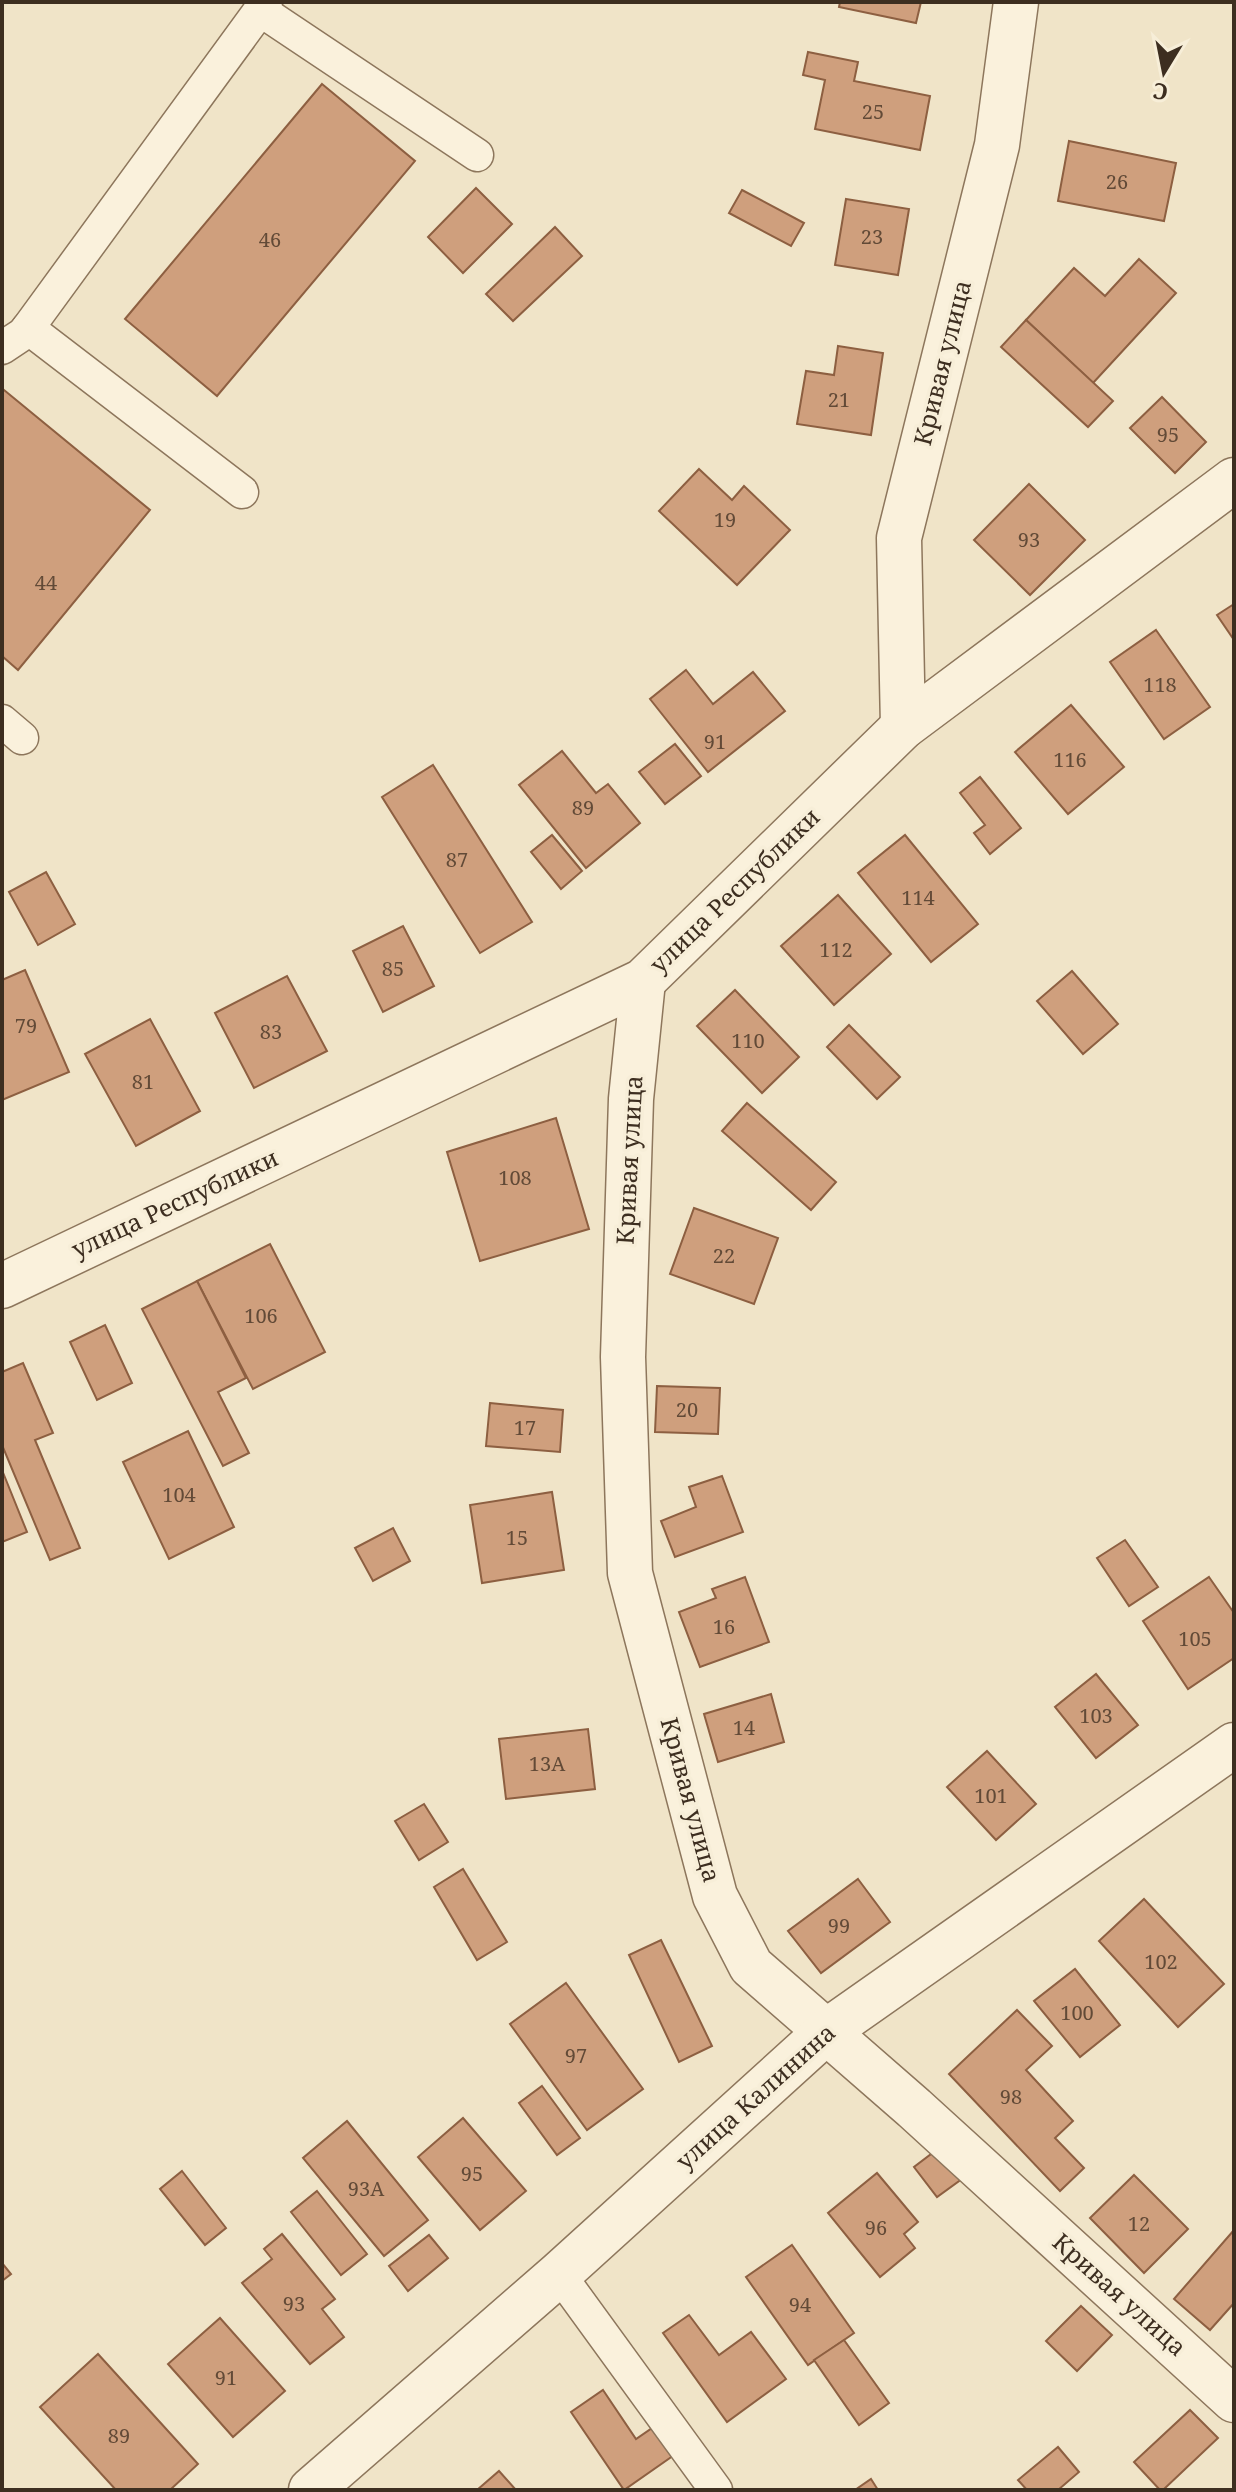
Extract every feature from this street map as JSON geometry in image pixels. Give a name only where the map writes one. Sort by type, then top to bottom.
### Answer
[{"type":"street","name":"Кривая улица","points":[[903,727],[899,538],[997,145],[1016,2]]},
{"type":"street","name":"улица Республики","points":[[2,1286],[643,981],[903,727],[1234,480]]},
{"type":"street","name":"Кривая улица","points":[[643,981],[631,1099],[623,1357],[630,1573],[715,1896],[751,1966],[827,2031],[1234,2400]]},
{"type":"street","name":"улица Калинина","points":[[311,2490],[559,2274],[827,2031],[1234,1745]]},
{"type":"lane","points":[[2,348],[28,328],[263,6],[477,155]]},
{"type":"lane","points":[[28,328],[242,492]]},
{"type":"lane","points":[[559,2274],[716,2490]]},
{"type":"building","points":[[840,2],[921,2],[916,23],[839,7]]},
{"type":"building","points":[[808,52],[858,62],[854,81],[930,96],[920,150],[815,129],[825,80],[803,75]]},
{"type":"building","points":[[322,84],[415,161],[217,396],[125,319]]},
{"type":"building","points":[[1069,141],[1176,163],[1164,221],[1058,201]]},
{"type":"building","points":[[476,188],[512,224],[463,273],[428,237]]},
{"type":"building","points":[[742,190],[804,223],[791,246],[729,213]]},
{"type":"building","points":[[846,199],[909,209],[898,275],[835,265]]},
{"type":"building","points":[[555,227],[582,256],[513,321],[486,294]]},
{"type":"building","points":[[1139,259],[1176,293],[1093,383],[1026,320],[1074,268],[1105,296]]},
{"type":"building","points":[[1026,320],[1113,401],[1088,427],[1001,347]]},
{"type":"building","points":[[838,346],[883,353],[871,435],[797,424],[806,371],[834,375]]},
{"type":"building","points":[[4,390],[150,510],[18,670],[2,656]]},
{"type":"building","points":[[1162,397],[1206,442],[1175,473],[1130,428]]},
{"type":"building","points":[[699,469],[732,500],[744,486],[790,530],[737,585],[659,511]]},
{"type":"building","points":[[1029,484],[1085,540],[1030,595],[974,540]]},
{"type":"building","points":[[1234,604],[1234,640],[1217,615]]},
{"type":"building","points":[[1156,630],[1210,707],[1164,739],[1110,662]]},
{"type":"building","points":[[686,670],[713,704],[753,672],[785,711],[708,772],[650,699]]},
{"type":"building","points":[[1071,705],[1124,767],[1068,814],[1015,752]]},
{"type":"building","points":[[675,744],[701,776],[665,804],[639,772]]},
{"type":"building","points":[[562,751],[596,793],[608,784],[640,823],[586,868],[519,785]]},
{"type":"building","points":[[433,765],[532,922],[480,953],[382,797]]},
{"type":"building","points":[[980,777],[1021,828],[990,854],[974,833],[985,825],[960,793]]},
{"type":"building","points":[[552,835],[582,871],[561,889],[531,852]]},
{"type":"building","points":[[905,835],[978,924],[931,962],[858,873]]},
{"type":"building","points":[[46,872],[75,924],[38,945],[9,892]]},
{"type":"building","points":[[838,895],[891,954],[834,1005],[781,946]]},
{"type":"building","points":[[403,926],[434,986],[383,1012],[353,951]]},
{"type":"building","points":[[25,970],[69,1072],[2,1100],[2,980]]},
{"type":"building","points":[[1072,971],[1118,1024],[1083,1054],[1037,1001]]},
{"type":"building","points":[[287,976],[327,1051],[254,1088],[215,1013]]},
{"type":"building","points":[[735,990],[799,1057],[762,1093],[697,1026]]},
{"type":"building","points":[[150,1019],[200,1111],[136,1146],[85,1054]]},
{"type":"building","points":[[849,1025],[900,1077],[877,1099],[827,1047]]},
{"type":"building","points":[[747,1103],[836,1182],[811,1210],[722,1131]]},
{"type":"building","points":[[556,1118],[589,1229],[480,1261],[447,1152]]},
{"type":"building","points":[[694,1208],[778,1238],[754,1304],[670,1274]]},
{"type":"building","points":[[270,1244],[325,1352],[253,1389],[197,1281]]},
{"type":"building","points":[[197,1281],[246,1378],[218,1392],[249,1453],[223,1466],[142,1309]]},
{"type":"building","points":[[105,1325],[132,1383],[97,1400],[70,1342]]},
{"type":"building","points":[[23,1363],[53,1433],[35,1440],[80,1548],[50,1560],[2,1445],[2,1372]]},
{"type":"building","points":[[657,1386],[720,1388],[718,1434],[655,1432]]},
{"type":"building","points":[[490,1403],[563,1410],[560,1452],[486,1446]]},
{"type":"building","points":[[188,1431],[234,1527],[169,1559],[123,1462]]},
{"type":"building","points":[[2,1470],[27,1532],[2,1542]]},
{"type":"building","points":[[722,1476],[743,1532],[675,1557],[661,1521],[696,1507],[689,1487]]},
{"type":"building","points":[[552,1492],[564,1570],[482,1583],[470,1505]]},
{"type":"building","points":[[393,1528],[410,1561],[373,1581],[355,1548]]},
{"type":"building","points":[[1125,1540],[1158,1587],[1129,1606],[1097,1558]]},
{"type":"building","points":[[745,1577],[769,1642],[700,1667],[679,1612],[716,1598],[712,1589]]},
{"type":"building","points":[[1209,1577],[1234,1613],[1234,1658],[1188,1689],[1143,1621]]},
{"type":"building","points":[[1096,1674],[1138,1725],[1096,1758],[1055,1707]]},
{"type":"building","points":[[771,1694],[784,1742],[718,1762],[704,1714]]},
{"type":"building","points":[[588,1729],[595,1789],[506,1799],[499,1739]]},
{"type":"building","points":[[987,1751],[1036,1804],[996,1840],[947,1787]]},
{"type":"building","points":[[424,1804],[448,1842],[419,1860],[395,1821]]},
{"type":"building","points":[[463,1869],[507,1942],[477,1960],[434,1887]]},
{"type":"building","points":[[858,1879],[890,1922],[821,1973],[788,1931]]},
{"type":"building","points":[[1144,1899],[1224,1984],[1178,2027],[1099,1941]]},
{"type":"building","points":[[661,1940],[712,2046],[679,2062],[629,1955]]},
{"type":"building","points":[[1075,1969],[1120,2025],[1080,2057],[1034,2001]]},
{"type":"building","points":[[566,1983],[643,2089],[587,2130],[510,2024]]},
{"type":"building","points":[[1017,2010],[1052,2046],[1026,2070],[1073,2121],[1055,2138],[1084,2168],[1060,2191],[949,2074]]},
{"type":"building","points":[[542,2086],[580,2138],[557,2155],[519,2103]]},
{"type":"building","points":[[463,2118],[526,2191],[480,2230],[418,2157]]},
{"type":"building","points":[[347,2121],[428,2220],[384,2256],[303,2158]]},
{"type":"building","points":[[943,2145],[966,2176],[937,2197],[914,2167]]},
{"type":"building","points":[[182,2171],[226,2228],[205,2245],[160,2189]]},
{"type":"building","points":[[877,2173],[918,2222],[904,2234],[915,2248],[880,2277],[828,2213]]},
{"type":"building","points":[[1134,2175],[1188,2229],[1144,2273],[1090,2218]]},
{"type":"building","points":[[317,2191],[367,2254],[341,2275],[291,2212]]},
{"type":"building","points":[[1234,2230],[1234,2303],[1210,2330],[1174,2299]]},
{"type":"building","points":[[282,2234],[335,2299],[322,2309],[344,2337],[310,2364],[242,2283],[272,2259],[264,2249]]},
{"type":"building","points":[[429,2235],[448,2258],[408,2291],[389,2266]]},
{"type":"building","points":[[792,2245],[854,2333],[808,2365],[746,2277]]},
{"type":"building","points":[[2,2263],[11,2274],[2,2281]]},
{"type":"building","points":[[1081,2306],[1112,2335],[1077,2371],[1046,2341]]},
{"type":"building","points":[[689,2315],[719,2355],[751,2332],[786,2379],[727,2422],[663,2333]]},
{"type":"building","points":[[220,2318],[285,2391],[233,2437],[168,2364]]},
{"type":"building","points":[[844,2340],[889,2403],[859,2425],[814,2360]]},
{"type":"building","points":[[98,2354],[198,2464],[170,2490],[116,2490],[40,2407]]},
{"type":"building","points":[[603,2390],[636,2439],[658,2424],[677,2453],[624,2490],[571,2412]]},
{"type":"building","points":[[1190,2410],[1218,2438],[1160,2490],[1134,2462]]},
{"type":"building","points":[[1058,2447],[1079,2472],[1058,2490],[1027,2490],[1018,2480]]},
{"type":"building","points":[[499,2471],[516,2490],[477,2490]]},
{"type":"building","points":[[871,2479],[878,2490],[855,2490]]}]
